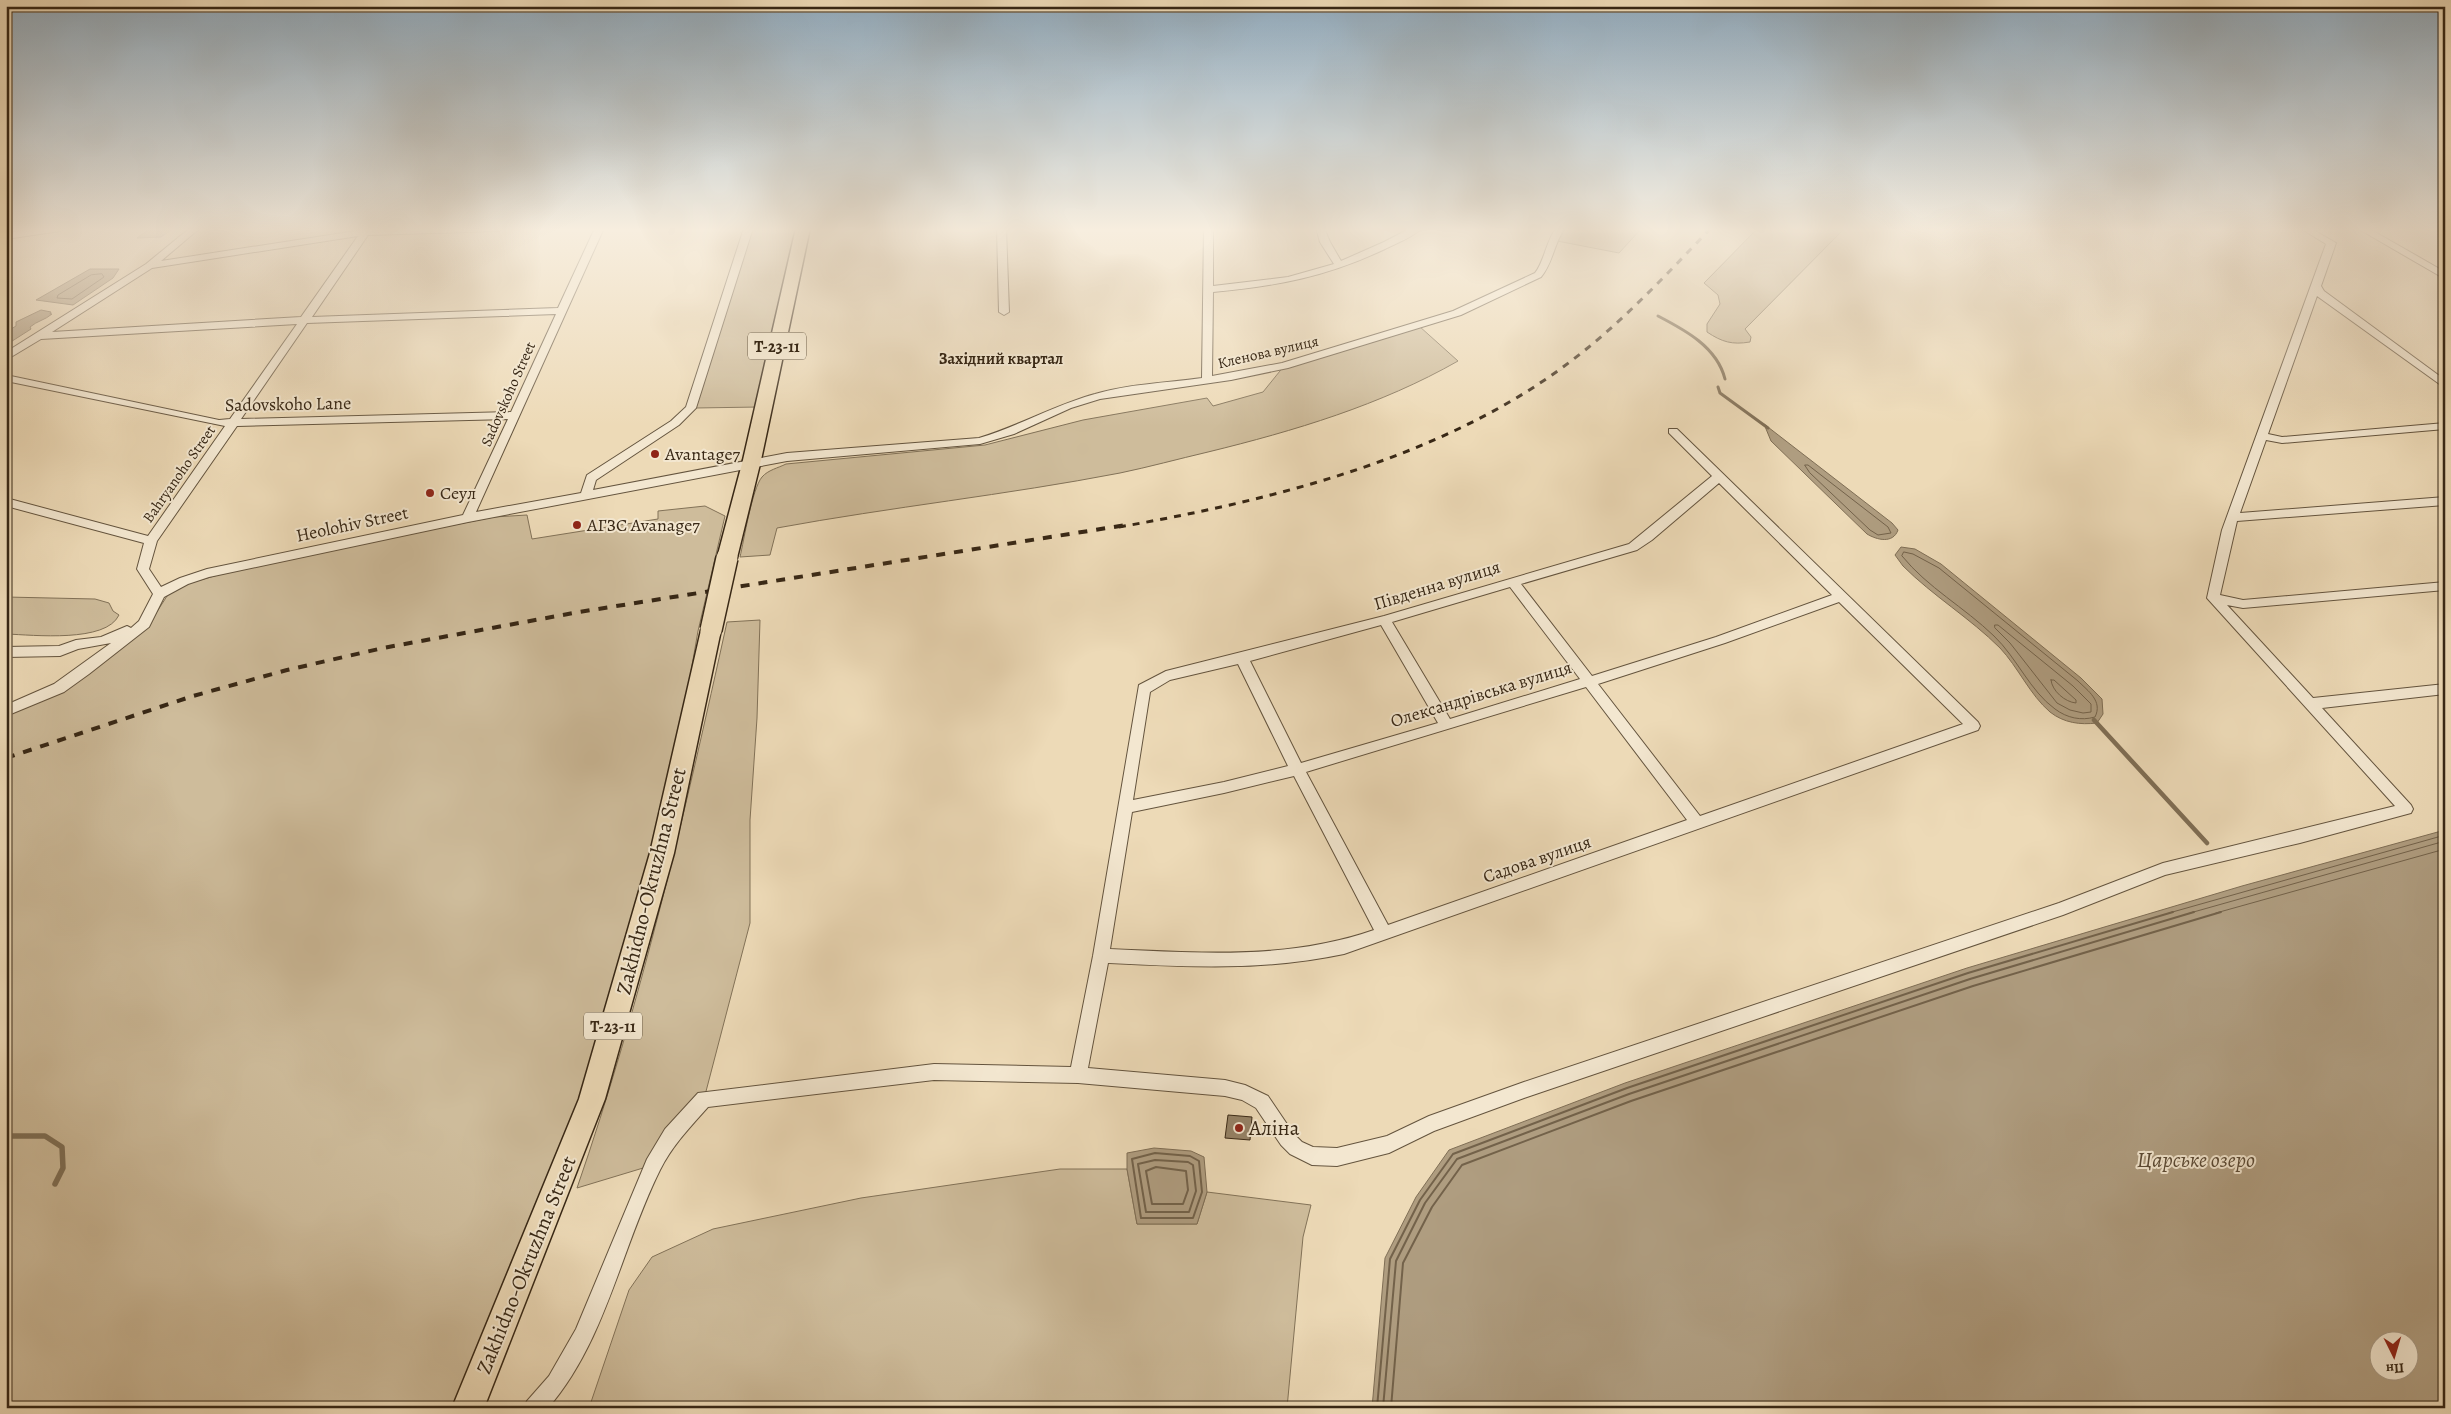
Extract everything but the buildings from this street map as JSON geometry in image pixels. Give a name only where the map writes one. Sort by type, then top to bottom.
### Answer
[{"type":"main road","name":"Т-23-11","points":[[751,464],[788,294]]},
{"type":"main road","name":"Zakhidno-Okruzhna Street","points":[[468,1408],[592,1099],[662,853],[711,630],[751,464]]},
{"type":"street","points":[[6,357],[106,294]]},
{"type":"street","name":"Bahryanoho Street","points":[[159,594],[143,569],[151,541],[323,294]]},
{"type":"street","name":"Sadovskoho Street","points":[[468,518],[570,294]]},
{"type":"street","points":[[586,496],[591,478],[662,432],[690,408],[727,294]]},
{"type":"street","points":[[1003,294],[1004,312]]},
{"type":"street","points":[[1207,294],[1207,380]]},
{"type":"street","name":"Кленова вулиця","points":[[751,464],[787,457],[980,440],[1010,432],[1067,406],[1098,396],[1207,380],[1284,366],[1457,313],[1498,294]]},
{"type":"street","points":[[2213,598],[2232,518],[2313,294]]},
{"type":"street","points":[[2321,294],[2445,385]]},
{"type":"street","points":[[41,336],[305,320],[562,311]]},
{"type":"street","name":"Sadovskoho Lane","points":[[6,378],[232,424],[515,415]]},
{"type":"street","points":[[2262,436],[2282,440],[2445,426]]},
{"type":"street","points":[[1673,431],[1841,596]]},
{"type":"street","name":"Heolohiv Street","points":[[159,594],[184,581],[256,561],[751,464]]},
{"type":"street","name":"Південна вулиця","points":[[1126,807],[1144,689],[1166,676],[1384,620],[1632,547],[1648,537],[1720,476]]},
{"type":"street","points":[[2232,518],[2445,501]]},
{"type":"street","points":[[6,502],[151,541]]},
{"type":"street","points":[[1512,582],[1698,824]]},
{"type":"street","points":[[2213,598],[2243,604],[2445,586]]},
{"type":"street","points":[[6,711],[59,688],[84,671],[144,624],[159,594]]},
{"type":"street","name":"Олександрівська вулиця","points":[[1126,807],[1208,792],[1298,769],[1724,639],[1841,596]]},
{"type":"street","name":"Садова вулиця","points":[[1101,956],[1238,960],[1276,959],[1314,954],[1384,933],[1540,876],[1698,824],[1973,726],[1841,596]]},
{"type":"street","points":[[534,1408],[556,1383],[583,1336],[653,1166],[672,1135],[704,1099],[934,1072],[1078,1075],[1226,1088],[1245,1092],[1262,1102],[1287,1139],[1296,1148],[1312,1156],[1337,1157],[1389,1144],[1429,1124],[1524,1090],[2021,922],[2163,869],[2300,837],[2406,809],[2213,598]]},
{"type":"street","points":[[1384,620],[1447,725]]},
{"type":"street","points":[[6,652],[36,653],[60,651],[76,644],[103,641],[144,624]]},
{"type":"street","points":[[1242,658],[1266,710],[1384,933]]},
{"type":"street","points":[[2309,704],[2445,689]]},
{"type":"street","points":[[1078,1075],[1101,956],[1126,807]]},
{"type":"shaded area","points":[[731,294],[784,294],[759,407],[695,408]]},
{"type":"shaded area","points":[[1717,294],[1780,294],[1745,329],[1751,337],[1750,342],[1738,343],[1727,342],[1707,332],[1707,324],[1720,304]]},
{"type":"shaded area","points":[[1419,326],[1458,361],[1399,391],[1305,426],[1120,473],[777,528],[770,555],[740,557],[758,483],[767,473],[786,464],[985,445],[1083,420],[1207,398],[1213,406],[1263,392],[1284,366]]},
{"type":"shaded area","points":[[705,506],[725,516],[698,631],[681,729],[655,853],[584,1099],[458,1408],[6,1408],[6,714],[149,624],[169,593],[183,585],[256,564],[494,517],[527,515],[532,539],[658,519],[658,511]]},
{"type":"shaded area","points":[[6,597],[95,599],[109,603],[113,611],[119,615],[112,624],[85,634],[51,636],[6,634]]},
{"type":"shaded area","points":[[760,620],[757,718],[750,820],[750,923],[704,1099],[653,1165],[577,1188],[622,1048],[642,978],[695,765],[727,622]]},
{"type":"shaded area","points":[[1060,1169],[1127,1169],[1137,1224],[1197,1224],[1207,1192],[1311,1205],[1303,1237],[1287,1408],[589,1408],[629,1290],[652,1257],[713,1229],[861,1198]]},
{"type":"water","points":[[46,294],[89,294],[73,305],[36,300]]},
{"type":"water","points":[[41,310],[51,312],[50,314],[52,314],[30,327],[31,329],[6,345],[6,332],[16,326],[16,322]]},
{"type":"water","points":[[1764,424],[1892,523],[1898,530],[1896,534],[1884,540],[1867,534],[1771,441]]},
{"type":"water","points":[[1901,547],[1915,549],[1941,564],[2081,678],[2102,699],[2103,714],[2097,723],[2084,724],[2072,722],[2061,719],[2050,712],[2036,698],[2000,648],[1903,566],[1895,555]]},
{"type":"water","name":"Царське озеро","points":[[2445,830],[2445,1408],[1372,1408],[1385,1258],[1416,1197],[1449,1150],[1625,1083],[1967,968],[2242,886]]},
{"type":"water","points":[[1154,1148],[1191,1151],[1204,1157],[1207,1192],[1197,1224],[1137,1224],[1127,1169],[1127,1153]]},
{"type":"waterway","points":[[1658,316],[1679,327],[1699,341],[1715,358],[1725,379]]},
{"type":"waterway","points":[[1718,387],[1720,393],[1768,428]]},
{"type":"waterway","points":[[2094,720],[2207,843]]},
{"type":"waterway","points":[[6,1136],[45,1136],[62,1147],[63,1168],[55,1184]]},
{"type":"railway","points":[[1119,527],[1234,504],[1292,489],[1350,472],[1407,451],[1462,427],[1514,399],[1563,367],[1603,335],[1647,294]]},
{"type":"railway","points":[[6,758],[193,696],[287,670],[383,648],[579,612],[1126,525]]},
{"type":"place","name":"Avantage7","points":[[655,454]]},
{"type":"place","name":"Сеул","points":[[430,493]]},
{"type":"place","name":"АГЗС Avanage7","points":[[577,525]]},
{"type":"place","name":"Аліна","points":[[1239,1128]]},
{"type":"district","name":"Західний квартал","points":[[1001,358]]}]
